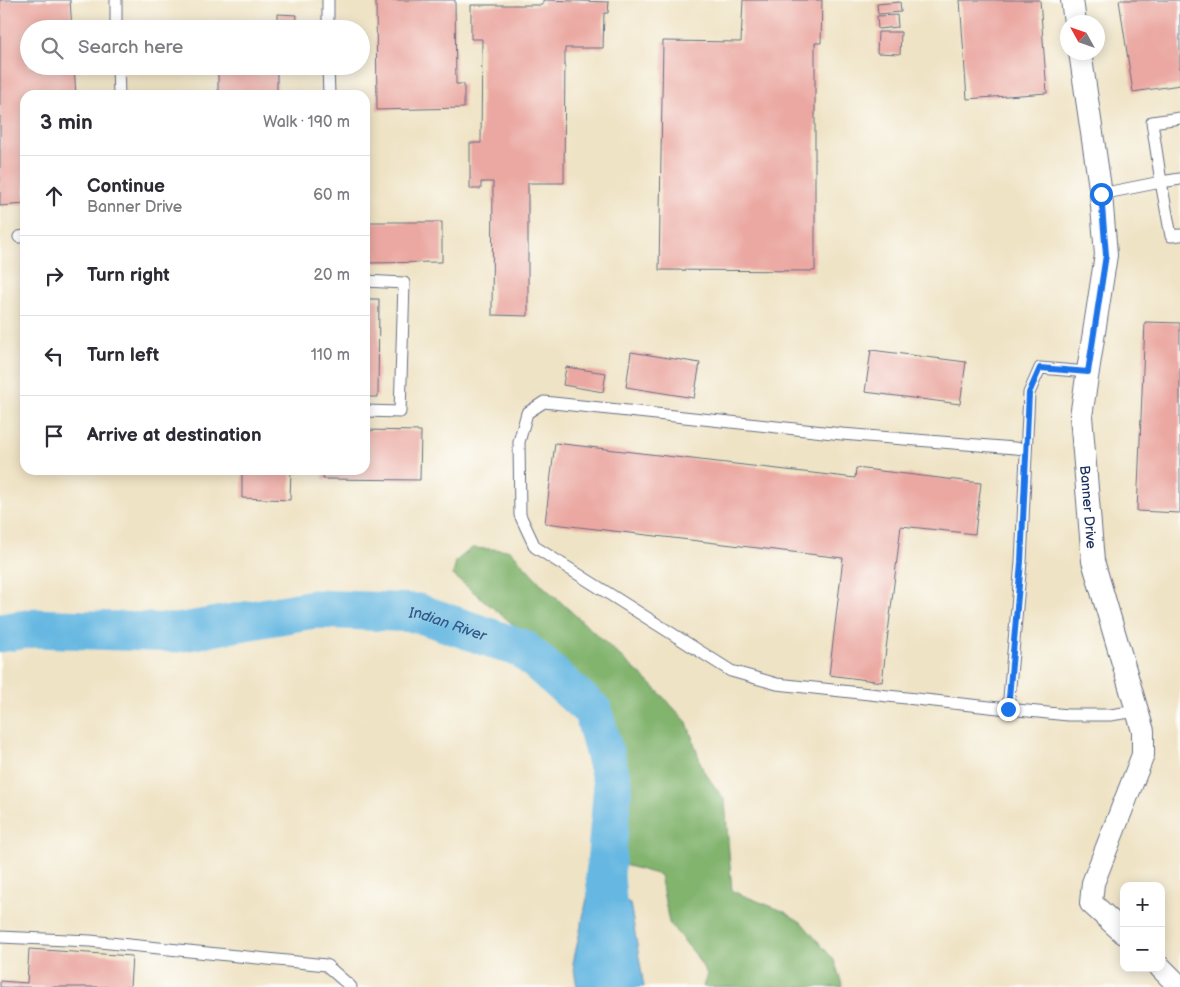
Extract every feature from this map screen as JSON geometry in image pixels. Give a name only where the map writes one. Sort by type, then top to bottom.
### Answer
[{"type":"street","points":[[1072,0],[1074,15]]},
{"type":"street","name":"Banner Drive","points":[[1081,60],[1101,194],[1106,255],[1081,416],[1093,561],[1143,731],[1143,755],[1093,883],[1092,903],[1120,929]]},
{"type":"street","points":[[1165,972],[1180,987]]},
{"type":"lane","points":[[116,0],[116,20]]},
{"type":"lane","points":[[328,0],[328,20]]},
{"type":"lane","points":[[118,75],[119,90]]},
{"type":"lane","points":[[328,75],[329,90]]},
{"type":"lane","points":[[1180,118],[1152,122],[1171,236],[1180,235]]},
{"type":"lane","points":[[1101,194],[1180,179]]},
{"type":"lane","points":[[370,281],[404,283],[400,412],[370,412]]},
{"type":"lane","points":[[1008,709],[1021,562],[1029,393],[1040,368],[1088,372]]},
{"type":"lane","points":[[1026,449],[842,434],[544,402],[527,413],[519,442],[520,515],[535,548],[731,671],[777,684],[1068,715],[1110,716],[1137,711]]},
{"type":"lane","points":[[0,937],[90,941],[326,965],[351,987]]},
{"type":"green space","points":[[472,548],[510,550],[543,586],[650,683],[687,722],[703,770],[725,801],[732,891],[783,911],[801,922],[834,960],[843,987],[703,987],[707,974],[695,954],[669,923],[660,875],[624,865],[599,848],[597,796],[602,775],[605,723],[587,697],[515,626],[453,575],[456,561]]},
{"type":"water","points":[[590,885],[630,903],[644,987],[577,987],[573,963]]},
{"type":"building","points":[[0,0],[70,0],[71,20],[20,20],[20,75],[75,75],[76,90],[20,90],[20,204],[0,206]]},
{"type":"building","points":[[376,0],[455,0],[456,84],[464,84],[464,108],[377,110]]},
{"type":"building","points":[[543,0],[609,2],[608,13],[604,13],[603,48],[565,48],[564,183],[528,183],[528,316],[492,315],[493,182],[481,182],[481,189],[470,189],[470,143],[481,143],[482,39],[471,39],[471,5],[543,5]]},
{"type":"building","points":[[743,0],[822,0],[821,43],[815,43],[815,271],[659,270],[663,41],[741,42]]},
{"type":"building","points":[[960,0],[1040,0],[1047,93],[967,99]]},
{"type":"building","points":[[1119,0],[1180,0],[1180,85],[1133,92]]},
{"type":"building","points":[[900,2],[901,12],[878,14],[877,4]]},
{"type":"building","points":[[278,14],[297,15],[297,20],[278,20]]},
{"type":"building","points":[[897,15],[898,27],[878,29],[877,16]]},
{"type":"building","points":[[878,32],[901,32],[900,54],[877,53]]},
{"type":"building","points":[[218,75],[277,75],[277,90],[218,90]]},
{"type":"building","points":[[370,222],[442,222],[442,262],[370,263]]},
{"type":"building","points":[[370,299],[379,299],[378,397],[370,397]]},
{"type":"building","points":[[1145,322],[1180,323],[1180,513],[1137,511]]},
{"type":"building","points":[[871,350],[966,362],[960,404],[865,392]]},
{"type":"building","points":[[631,352],[700,363],[694,398],[626,387]]},
{"type":"building","points":[[566,367],[606,373],[603,392],[563,385]]},
{"type":"building","points":[[370,430],[421,431],[420,480],[323,479],[323,475],[370,475]]},
{"type":"building","points":[[555,443],[855,478],[856,468],[981,483],[975,534],[901,526],[882,682],[829,675],[843,558],[545,523]]},
{"type":"building","points":[[242,475],[291,475],[290,500],[242,498]]},
{"type":"building","points":[[29,949],[132,956],[130,987],[0,987],[0,981],[27,983]]},
{"type":"waterway","name":"Indian River","points":[[0,633],[34,628],[177,633],[314,609],[418,613],[523,649],[593,711],[613,785],[605,875],[612,961],[617,987]]},
{"type":"route","points":[[1008,709],[1021,562],[1029,393],[1040,368],[1088,372],[1106,255],[1101,194]]}]
